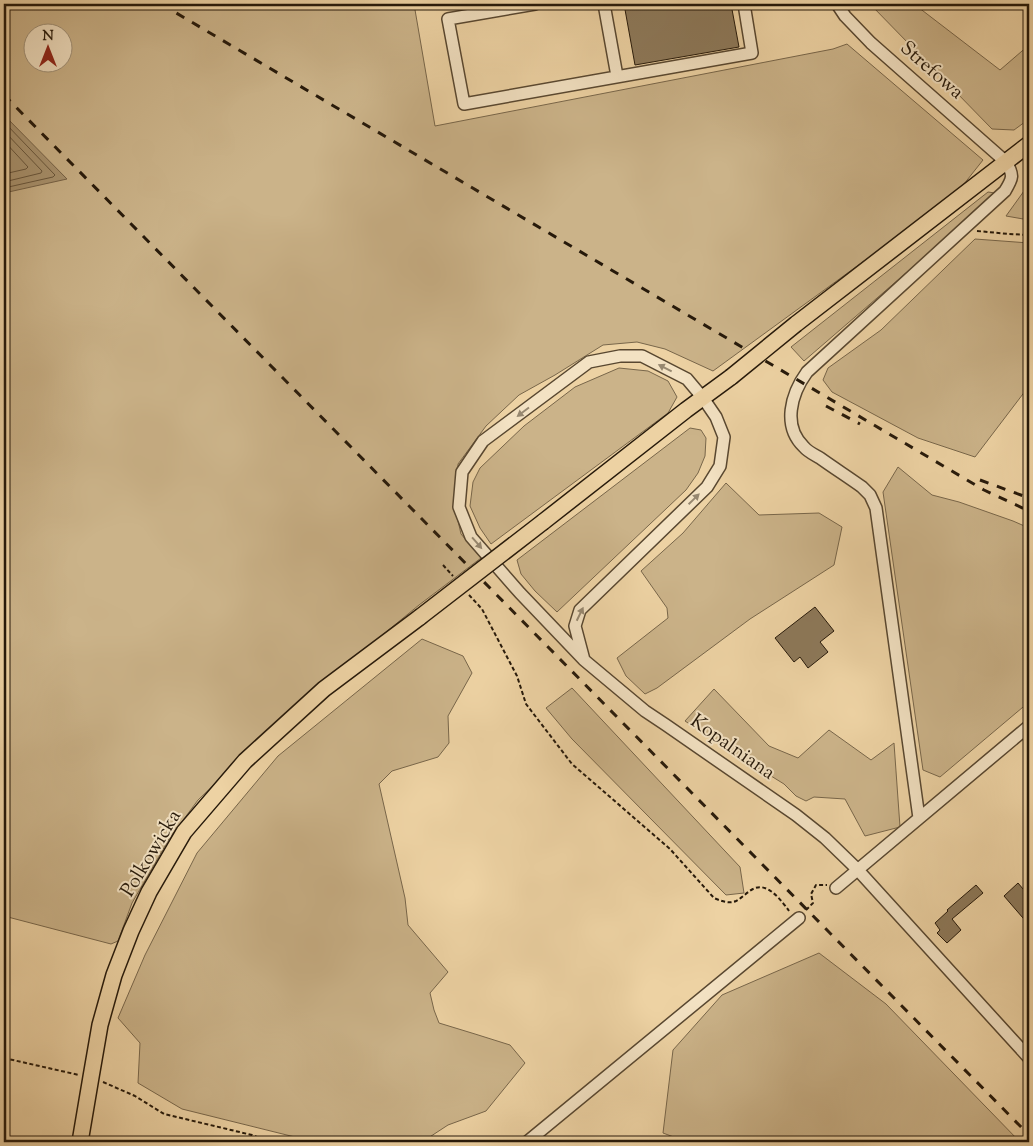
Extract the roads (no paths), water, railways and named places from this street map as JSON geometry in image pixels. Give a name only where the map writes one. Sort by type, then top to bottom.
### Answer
[{"type":"main road","name":"Polkowicka","points":[[80,1142],[103,1017],[114,975],[128,940],[149,892],[184,832],[245,761],[324,690],[420,618],[1029,144]]},
{"type":"street","points":[[461,4],[463,16]]},
{"type":"street","points":[[535,4],[448,19],[464,104],[752,53],[744,4]]},
{"type":"street","points":[[604,4],[616,76]]},
{"type":"street","name":"Strefowa","points":[[837,4],[845,16],[871,43],[1006,162]]},
{"type":"street","points":[[919,818],[876,508],[870,495],[862,487],[804,448],[794,433],[790,416],[793,399],[800,381],[807,372],[1005,191],[1011,180],[1012,172],[1006,162]]},
{"type":"street","name":"Kopalniana","points":[[584,660],[575,626],[580,610],[707,487],[720,466],[724,437],[716,417],[687,379],[642,356],[620,356],[589,362],[483,441],[462,472],[459,506],[471,537],[520,593],[584,660],[645,711],[825,838],[857,870],[1029,1058]]},
{"type":"street","points":[[838,886],[1029,726]]},
{"type":"street","points":[[527,1142],[797,919]]},
{"type":"water","points":[[4,115],[67,179],[4,193]]},
{"type":"railway","points":[[161,4],[984,490],[1029,511]]},
{"type":"railway","points":[[4,95],[1029,1135]]},
{"type":"railway","points":[[826,406],[860,424]]},
{"type":"railway","points":[[980,480],[1029,498]]}]
